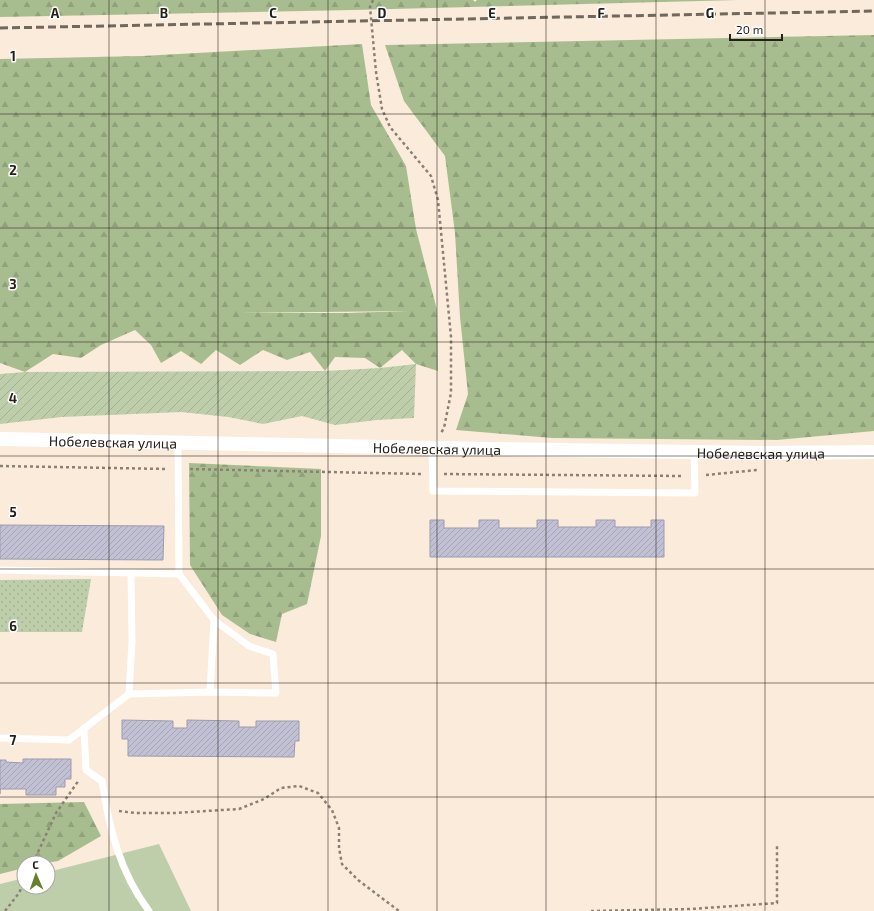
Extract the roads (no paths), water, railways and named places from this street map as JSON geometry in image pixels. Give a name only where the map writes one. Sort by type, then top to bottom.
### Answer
[{"type":"street","name":"Нобелевская улица","points":[[0,439],[762,453],[874,452]]},
{"type":"lane","points":[[0,738],[69,740],[129,694],[210,692],[276,693],[273,654],[249,646],[214,620],[179,574],[178,443]]},
{"type":"lane","points":[[432,448],[433,491],[695,493],[694,451]]},
{"type":"lane","points":[[0,570],[179,574]]},
{"type":"lane","points":[[129,694],[132,641],[131,573]]},
{"type":"lane","points":[[210,692],[214,620]]},
{"type":"lane","points":[[84,728],[86,770],[102,781],[106,809],[121,861],[139,898],[149,911]]},
{"type":"railway","points":[[0,28],[874,11]]}]
